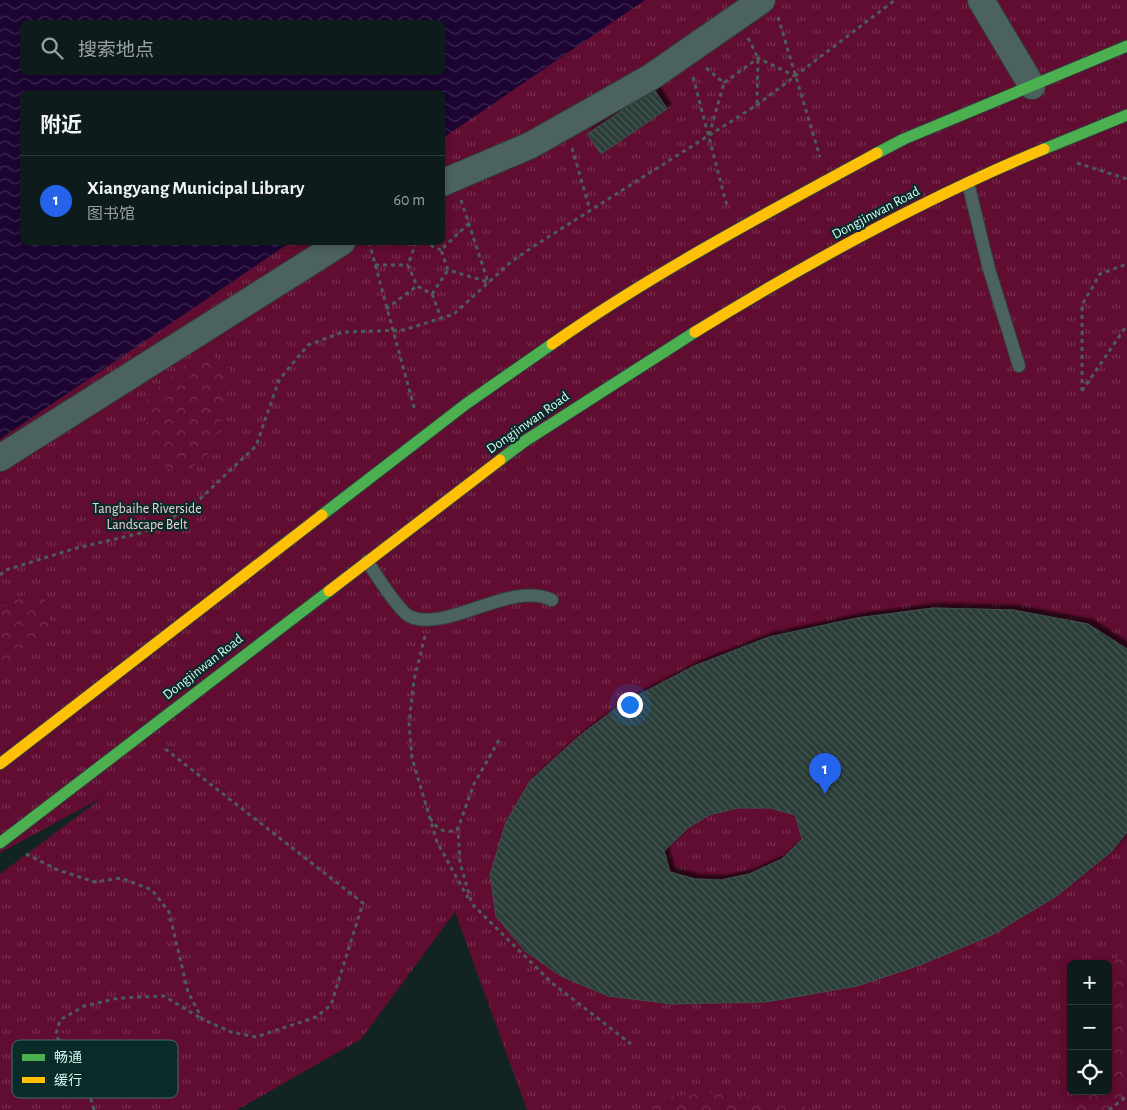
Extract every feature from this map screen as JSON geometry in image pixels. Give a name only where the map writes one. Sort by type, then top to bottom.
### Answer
[{"type":"main road","points":[[0,764],[423,436],[582,323],[734,232],[904,139],[1127,46]]},
{"type":"main road","name":"Dongjinwan Road","points":[[1,843],[366,561],[525,441],[628,374],[772,285],[968,183],[1006,165],[1127,115]]},
{"type":"street","points":[[981,0],[1032,86]]},
{"type":"street","points":[[448,180],[531,145],[566,126],[651,77],[722,27],[769,5]]},
{"type":"street","points":[[0,458],[337,245]]},
{"type":"lane","points":[[968,183],[989,269],[1019,366]]},
{"type":"lane","points":[[366,561],[408,615],[429,620],[505,600],[544,596],[552,600]]},
{"type":"path","points":[[0,575],[6,570],[73,549],[141,533],[166,522],[201,498],[256,446],[279,380],[308,345],[343,332],[404,330],[454,314],[488,282],[534,246],[758,105],[895,0]]},
{"type":"path","points":[[769,5],[795,76],[828,180]]},
{"type":"path","points":[[722,27],[746,36],[758,58],[758,105]]},
{"type":"path","points":[[686,52],[724,83]]},
{"type":"path","points":[[686,52],[734,232]]},
{"type":"path","points":[[758,58],[795,76]]},
{"type":"path","points":[[708,136],[724,83],[758,58]]},
{"type":"path","points":[[566,126],[590,210]]},
{"type":"path","points":[[1075,162],[1127,179]]},
{"type":"path","points":[[448,180],[469,223],[488,282]]},
{"type":"path","points":[[441,250],[469,223]]},
{"type":"path","points":[[370,245],[423,436]]},
{"type":"path","points":[[415,245],[408,265],[417,286],[432,294],[441,318]]},
{"type":"path","points":[[430,245],[441,250],[448,270]]},
{"type":"path","points":[[1127,264],[1100,274],[1082,305],[1082,391],[1127,325]]},
{"type":"path","points":[[375,265],[408,265]]},
{"type":"path","points":[[448,270],[488,282]]},
{"type":"path","points":[[432,294],[448,270]]},
{"type":"path","points":[[386,308],[417,286]]},
{"type":"path","points":[[429,620],[414,680],[409,723],[412,758],[437,842],[472,904],[552,983],[631,1044]]},
{"type":"path","points":[[59,1040],[56,1034],[60,1020],[84,1006],[119,998],[164,996],[202,1019],[231,1032],[256,1037],[316,1017],[331,1005],[364,903],[144,732]]},
{"type":"path","points":[[472,904],[460,863],[458,828],[474,784],[499,740]]},
{"type":"path","points":[[428,814],[436,826],[445,832],[452,832],[458,828]]},
{"type":"path","points":[[1,843],[58,870],[95,882],[121,878],[152,890],[169,912],[188,992],[202,1019]]},
{"type":"path","points":[[1109,1110],[1127,1096]]},
{"type":"green space","name":"Tangbaihe Riverside Landscape Belt","points":[[644,0],[1127,0],[1127,1110],[527,1110],[455,912],[361,1039],[237,1110],[0,1110],[0,874],[103,797],[0,853],[0,439],[286,245],[445,245],[445,136]]},
{"type":"green space","points":[[212,354],[230,369],[221,420],[208,455],[181,476],[164,466],[147,431],[147,399],[180,368]]},
{"type":"green space","points":[[32,591],[44,596],[50,622],[44,641],[0,680],[0,608]]},
{"type":"green space","points":[[1127,945],[1127,1110],[1073,1110],[1075,1095],[1112,1095],[1112,965]]},
{"type":"green space","points":[[706,1092],[796,1103],[813,1110],[645,1110],[641,1101]]},
{"type":"water","points":[[0,0],[645,0],[445,137],[445,90],[20,90],[20,245],[286,245],[0,439]]},
{"type":"building","points":[[654,89],[667,109],[601,154],[587,134]]},
{"type":"building","points":[[933,608],[1013,610],[1088,624],[1127,649],[1127,832],[1112,851],[1058,895],[992,935],[920,965],[857,986],[766,1002],[672,1004],[608,996],[561,976],[525,951],[496,916],[490,875],[506,822],[530,781],[578,737],[623,703],[694,666],[769,637],[857,618]],"holes":[[[738,808],[770,808],[795,815],[802,839],[782,859],[749,874],[721,880],[695,879],[670,872],[664,851],[688,828],[709,815]]]},
{"type":"traffic: fast","points":[[877,153],[904,139],[1127,46]]},
{"type":"traffic: fast","points":[[1044,149],[1127,115]]},
{"type":"traffic: fast","points":[[500,460],[525,441],[695,332]]},
{"type":"traffic: fast","points":[[322,515],[466,404],[552,344]]},
{"type":"traffic: fast","points":[[0,843],[329,591]]},
{"type":"traffic: slow","points":[[695,332],[780,281],[866,233],[954,189],[1044,149]]},
{"type":"traffic: slow","points":[[552,344],[671,268],[877,153]]},
{"type":"traffic: slow","points":[[329,591],[500,460]]},
{"type":"traffic: slow","points":[[0,764],[322,515]]},
{"type":"place","name":"Xiangyang Municipal Library","points":[[825,794]]}]
